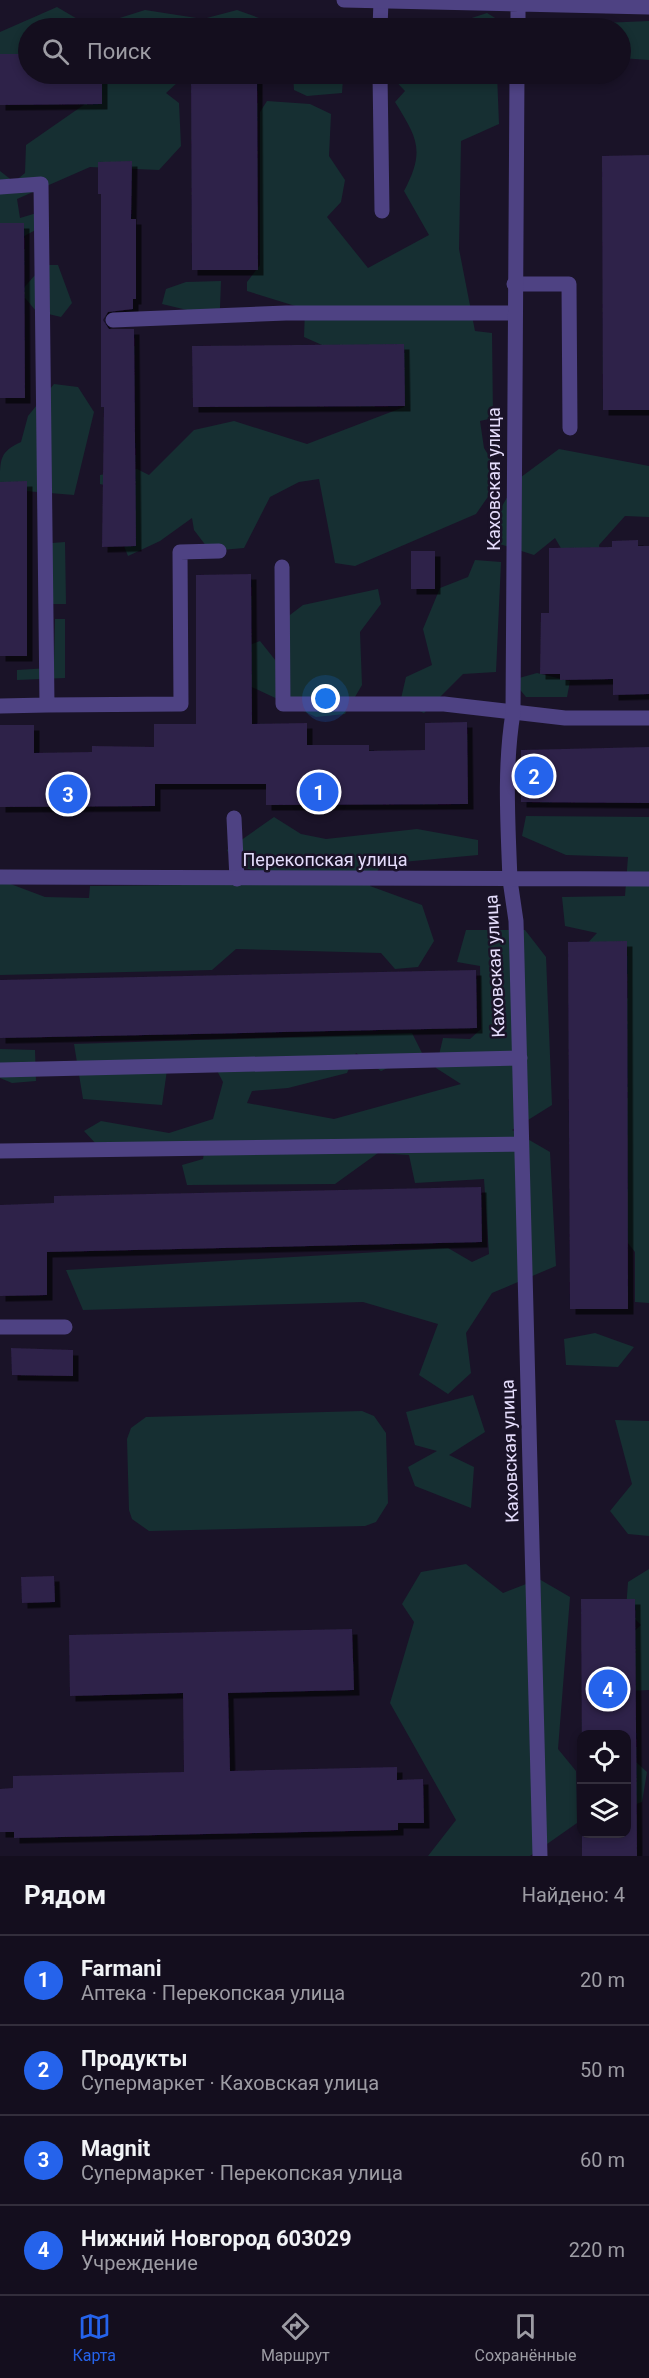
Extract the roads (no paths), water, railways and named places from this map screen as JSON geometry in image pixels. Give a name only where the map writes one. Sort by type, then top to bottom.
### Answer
[{"type":"street","points":[[344,0],[649,7]]},
{"type":"street","points":[[380,18],[381,1]]},
{"type":"street","points":[[518,3],[518,18]]},
{"type":"street","points":[[380,84],[382,211]]},
{"type":"street","name":"Каховская улица","points":[[517,84],[513,713],[508,742],[510,880],[516,921],[520,1058],[540,1856]]},
{"type":"street","points":[[0,187],[41,184],[47,705]]},
{"type":"street","points":[[514,284],[569,284],[570,428]]},
{"type":"street","points":[[113,320],[286,313],[514,314]]},
{"type":"street","points":[[0,706],[181,704],[180,552],[219,551]]},
{"type":"street","points":[[282,567],[283,704],[444,704],[565,718],[649,718]]},
{"type":"street","points":[[234,818],[237,879]]},
{"type":"street","name":"Перекопская улица","points":[[0,877],[649,879]]},
{"type":"street","points":[[0,1070],[520,1058]]},
{"type":"street","points":[[0,1151],[521,1144]]},
{"type":"street","points":[[0,1327],[65,1327]]},
{"type":"place","name":"Продукты","points":[[534,776]]},
{"type":"place","name":"Farmani","points":[[319,792]]},
{"type":"place","name":"Magnit","points":[[68,794]]},
{"type":"place","name":"Нижний Новгород 603029","points":[[608,1689]]}]
